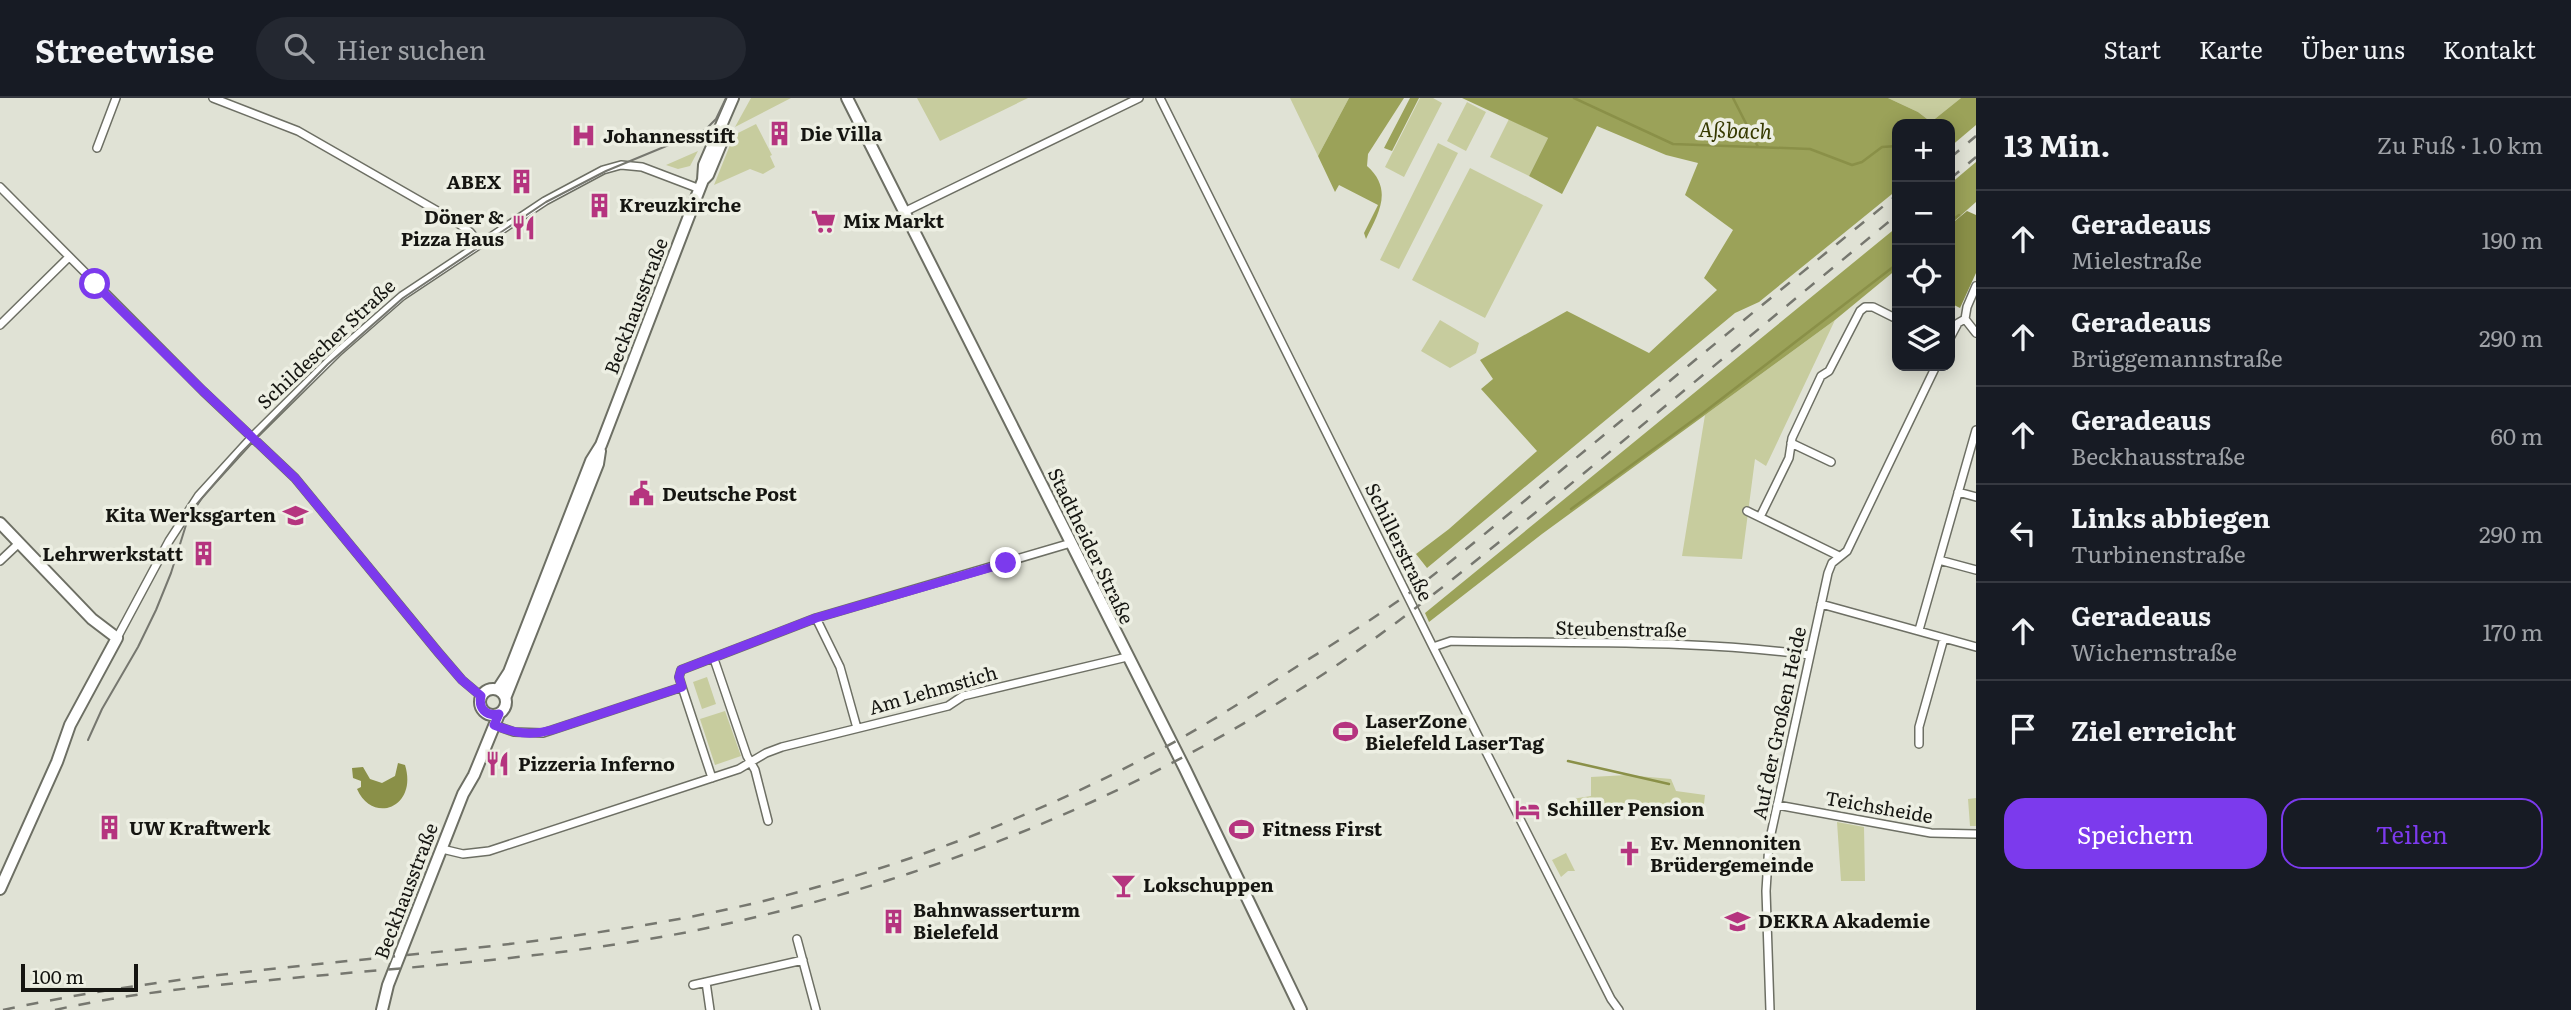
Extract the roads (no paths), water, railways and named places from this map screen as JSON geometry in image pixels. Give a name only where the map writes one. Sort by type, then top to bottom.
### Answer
[{"type":"street","points":[[97,148],[116,98]]},
{"type":"street","points":[[213,98],[278,121],[304,134],[455,221],[479,243]]},
{"type":"street","name":"Beckhausstraße","points":[[502,693],[701,184],[704,165],[733,98]]},
{"type":"street","name":"Beckhausstraße","points":[[701,184],[712,168],[740,98]]},
{"type":"street","name":"Stadtheider Straße","points":[[847,98],[1194,788],[1301,1010]]},
{"type":"street","points":[[904,212],[1139,98]]},
{"type":"street","name":"Schillerstraße","points":[[1160,98],[1617,1010]]},
{"type":"street","name":"Schildescher Straße","points":[[0,889],[75,716],[185,513],[252,437],[367,326],[413,288],[557,193],[611,167],[642,167],[701,184]]},
{"type":"street","points":[[0,187],[295,478],[438,652],[462,680],[481,696]]},
{"type":"street","points":[[0,325],[69,257]]},
{"type":"street","points":[[1976,286],[1965,319],[1976,333]]},
{"type":"street","points":[[1760,517],[1789,458],[1791,443],[1821,376],[1829,371],[1860,311],[1865,307],[1873,307],[1892,316]]},
{"type":"street","points":[[1955,329],[1965,319]]},
{"type":"street","points":[[1821,604],[1832,563],[1847,551],[1934,371]]},
{"type":"street","points":[[1919,630],[1976,430]]},
{"type":"street","points":[[1791,443],[1831,462]]},
{"type":"street","points":[[1958,492],[1976,497]]},
{"type":"street","points":[[1747,511],[1839,556]]},
{"type":"street","points":[[0,523],[92,620],[117,638]]},
{"type":"street","points":[[712,778],[679,677],[681,670],[816,618],[1071,543]]},
{"type":"street","points":[[0,561],[18,544]]},
{"type":"street","points":[[1939,560],[1976,570]]},
{"type":"street","name":"Auf der Großen Heide","points":[[1770,1010],[1766,891],[1769,843],[1821,604],[1976,647]]},
{"type":"street","points":[[816,618],[840,667],[857,728]]},
{"type":"street","points":[[1919,744],[1919,727],[1944,638]]},
{"type":"street","name":"Steubenstraße","points":[[1433,647],[1451,641],[1709,646],[1809,655]]},
{"type":"street","name":"Am Lehmstich","points":[[442,849],[463,854],[489,851],[752,764],[766,753],[782,747],[948,706],[963,695],[1127,657]]},
{"type":"street","points":[[714,659],[752,764],[768,821]]},
{"type":"street","points":[[494,718],[506,707],[502,693],[487,690],[481,696],[480,705],[494,718],[514,732],[543,733],[682,687]]},
{"type":"street","name":"Beckhausstraße","points":[[380,1007],[463,794],[474,775],[494,718]]},
{"type":"street","name":"Teichsheide","points":[[1777,805],[1919,831],[1954,835],[1976,834]]},
{"type":"street","points":[[797,939],[816,1010]]},
{"type":"street","points":[[693,985],[803,960]]},
{"type":"street","points":[[706,982],[710,1010]]},
{"type":"waterway","name":"Aßbach","points":[[1574,98],[1673,144],[1810,149],[1852,165],[1862,162],[1882,147],[1892,146]]},
{"type":"waterway","points":[[1733,98],[1758,147]]},
{"type":"waterway","points":[[1955,218],[1959,215]]},
{"type":"waterway","points":[[1571,509],[1703,413],[1892,268]]},
{"type":"waterway","points":[[1568,761],[1669,784]]},
{"type":"tram line","points":[[88,740],[156,610],[186,525],[196,505],[241,453],[328,364],[403,298],[546,202],[606,171],[705,130],[716,119],[726,98]]},
{"type":"railway","points":[[1955,154],[1976,136]]},
{"type":"railway","points":[[1955,175],[1976,157]]},
{"type":"railway","points":[[3,1010],[96,992],[189,979],[565,937],[658,923],[751,904],[856,876],[1010,821],[1110,776],[1177,741],[1348,635],[1405,596],[1479,539],[1892,199]]},
{"type":"railway","points":[[55,1010],[168,991],[539,955],[693,931],[864,888],[1030,829],[1189,754],[1266,710],[1369,643],[1561,492],[1892,219]]},
{"type":"place","name":"Die Villa","points":[[780,134]]},
{"type":"place","name":"Johannesstift","points":[[583,136]]},
{"type":"place","name":"ABEX","points":[[521,182]]},
{"type":"place","name":"Kreuzkirche","points":[[599,205]]},
{"type":"place","name":"Mix Markt","points":[[823,221]]},
{"type":"place","name":"Döner & Pizza Haus","points":[[524,228]]},
{"type":"place","name":"Deutsche Post","points":[[642,494]]},
{"type":"place","name":"Kita Werksgarten","points":[[296,515]]},
{"type":"place","name":"Lehrwerkstatt","points":[[203,554]]},
{"type":"place","name":"LaserZone Bielefeld LaserTag","points":[[1345,732]]},
{"type":"place","name":"Pizzeria Inferno","points":[[498,764]]},
{"type":"place","name":"Schiller Pension","points":[[1527,809]]},
{"type":"place","name":"UW Kraftwerk","points":[[109,828]]},
{"type":"place","name":"Fitness First","points":[[1242,829]]},
{"type":"place","name":"Ev. Mennoniten Brüdergemeinde","points":[[1630,854]]},
{"type":"place","name":"Lokschuppen","points":[[1123,885]]},
{"type":"place","name":"Bahnwasserturm Bielefeld","points":[[893,921]]},
{"type":"place","name":"DEKRA Akademie","points":[[1738,921]]}]
